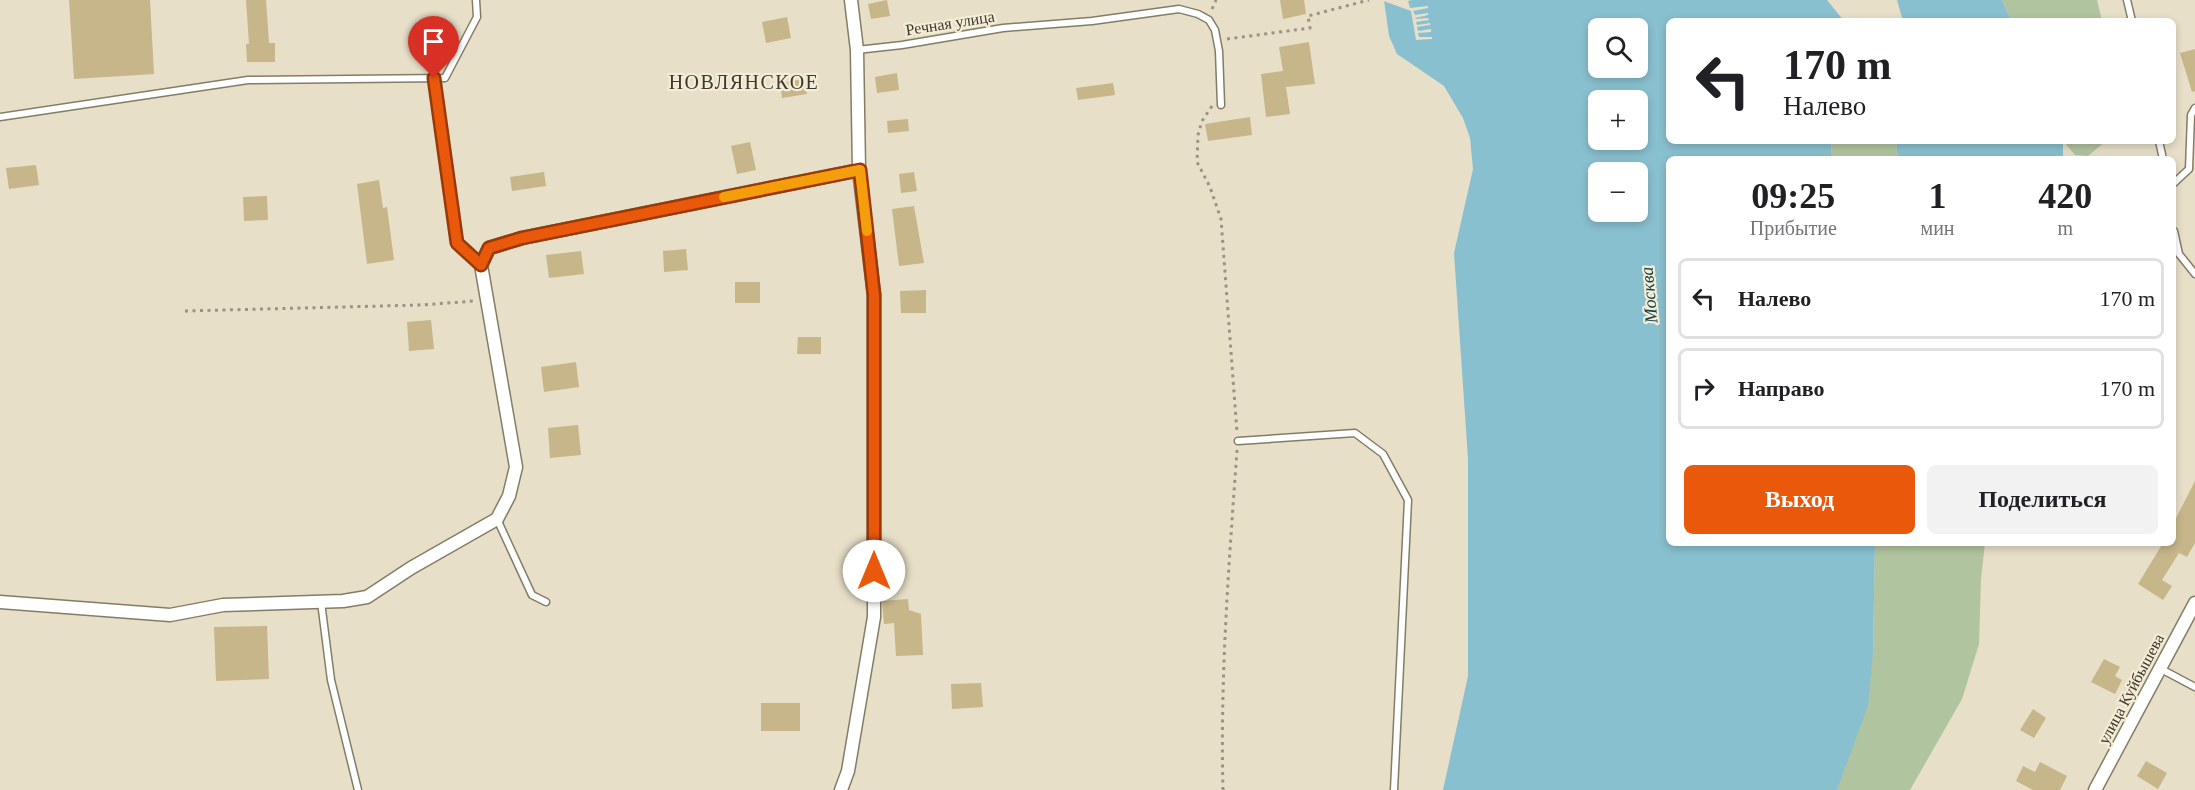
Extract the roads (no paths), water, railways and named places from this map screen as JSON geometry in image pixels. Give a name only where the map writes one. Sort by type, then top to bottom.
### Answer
[{"type":"street","points":[[841,790],[848,771],[874,617],[874,295],[860,170],[857,50],[851,0]]},
{"type":"street","points":[[0,602],[170,615],[223,605],[321,602],[367,597],[411,568],[497,519],[509,496],[516,467],[481,265],[489,248],[522,238],[860,170]]},
{"type":"street","name":"улица Куйбышева","points":[[2094,790],[2195,603]]},
{"type":"lane","points":[[0,117],[248,80],[446,78],[477,17],[476,0]]},
{"type":"lane","points":[[2127,0],[2131,18]]},
{"type":"lane","name":"Речная улица","points":[[857,50],[1004,28],[1092,21],[1179,9],[1198,14],[1209,20],[1215,30],[1221,105]]},
{"type":"lane","points":[[434,78],[457,243],[481,265]]},
{"type":"lane","points":[[2176,181],[2189,169],[2191,115],[2195,108]]},
{"type":"lane","points":[[2176,240],[2179,254],[2195,274]]},
{"type":"lane","points":[[1238,441],[1355,433],[1383,454],[1408,500],[1394,790]]},
{"type":"lane","points":[[497,519],[532,595],[546,602]]},
{"type":"lane","points":[[321,602],[331,680],[358,790]]},
{"type":"lane","points":[[2161,669],[2195,687]]},
{"type":"water","name":"Москва","points":[[1384,0],[1827,0],[1842,18],[1666,18],[1666,144],[1831,144],[1832,156],[1666,156],[1666,546],[1875,546],[1873,653],[1868,706],[1837,790],[1443,790],[1468,676],[1468,459],[1454,253],[1473,169],[1470,138],[1463,118],[1444,86],[1397,54],[1389,36]]},
{"type":"water","points":[[1897,0],[2002,0],[2010,18],[1902,18]]},
{"type":"water","points":[[1896,144],[2063,144],[2063,156],[1898,156]]},
{"type":"district","name":"НОВЛЯНСКОЕ","points":[[744,82]]}]
